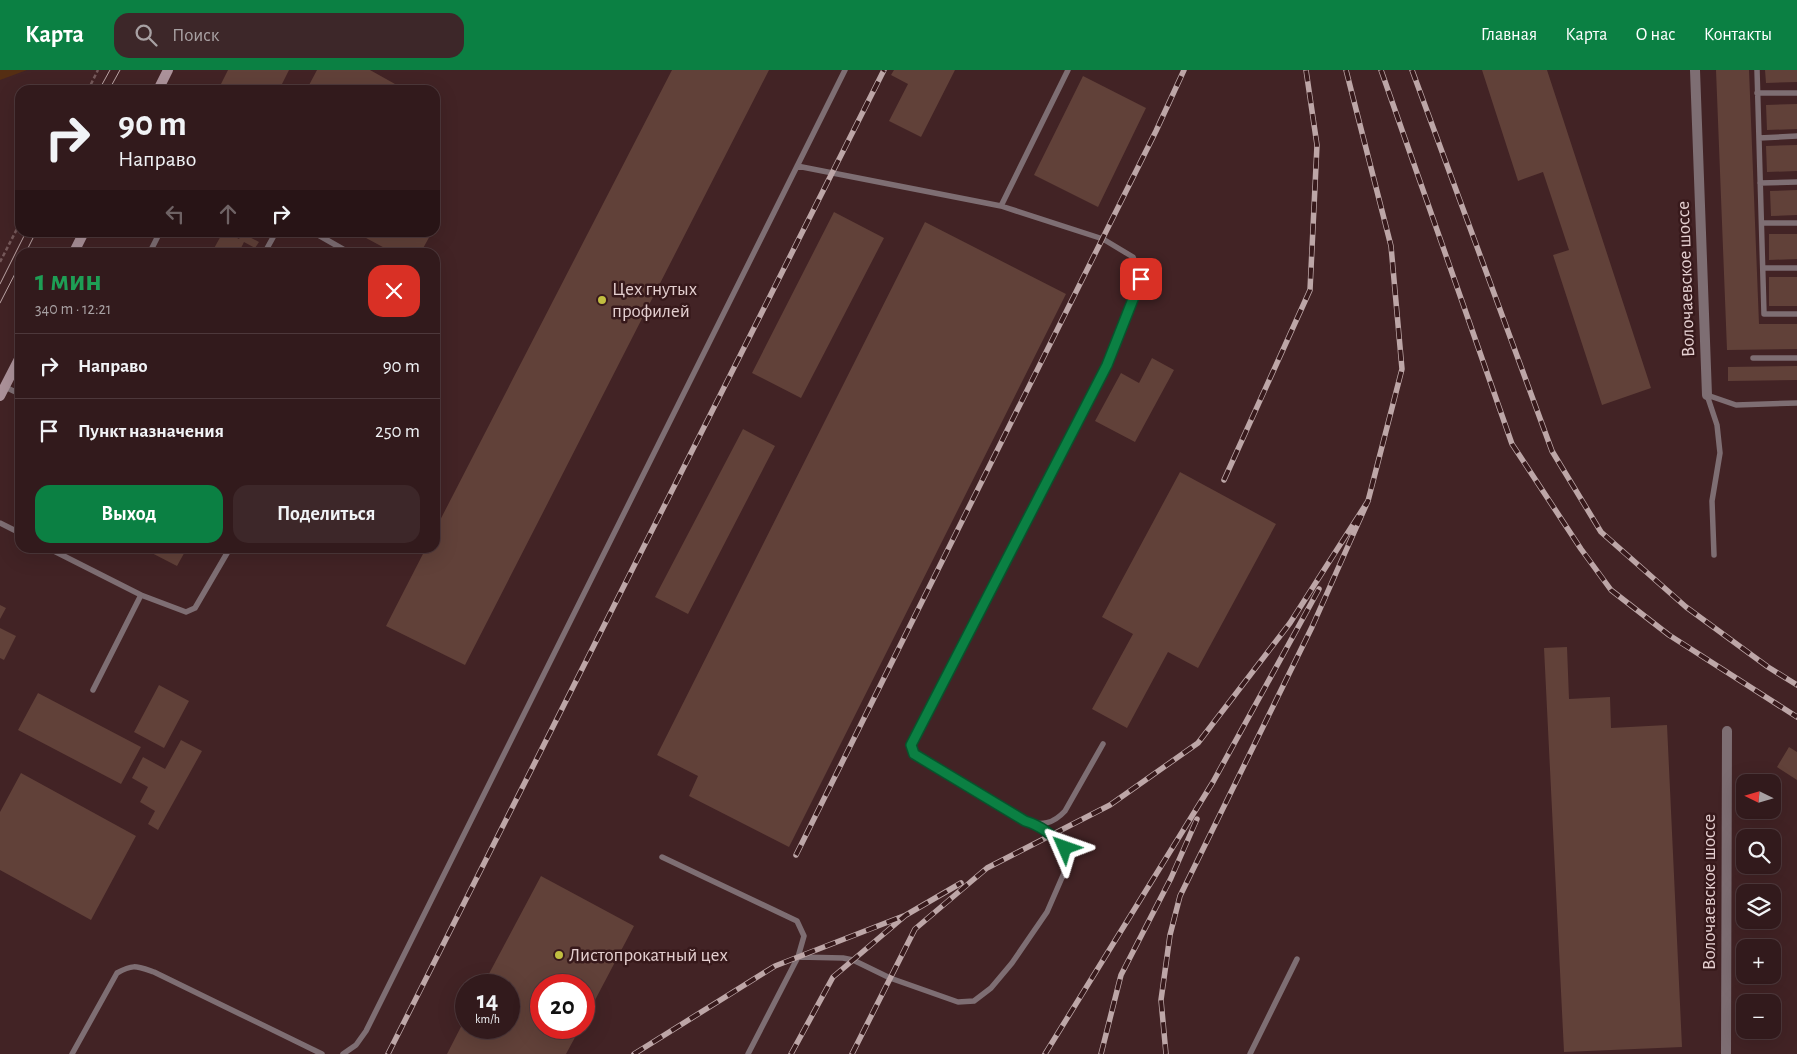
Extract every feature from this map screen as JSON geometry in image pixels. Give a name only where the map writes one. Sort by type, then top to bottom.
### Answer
[{"type":"street","points":[[160,85],[168,70]]},
{"type":"street","name":"Волочаевское шоссе","points":[[1695,70],[1707,395]]},
{"type":"street","points":[[2,392],[15,367]]},
{"type":"street","name":"Волочаевское шоссе","points":[[1726,1054],[1727,731]]},
{"type":"lane","points":[[343,1054],[356,1046],[366,1031],[845,70]]},
{"type":"lane","points":[[1001,206],[1068,70]]},
{"type":"lane","points":[[1757,70],[1764,314],[1797,314]]},
{"type":"lane","points":[[1757,93],[1797,93]]},
{"type":"lane","points":[[1759,138],[1797,136]]},
{"type":"lane","points":[[797,166],[1001,206],[1103,239],[1132,258],[1141,279],[1107,365],[911,745],[914,754],[1025,821],[1047,824],[1057,819],[1065,811],[1103,744]]},
{"type":"lane","points":[[1760,183],[1797,182]]},
{"type":"lane","points":[[1762,223],[1797,223]]},
{"type":"lane","points":[[322,237],[341,248]]},
{"type":"lane","points":[[1763,268],[1797,268]]},
{"type":"lane","points":[[1753,358],[1797,358]]},
{"type":"lane","points":[[2,392],[15,393]]},
{"type":"lane","points":[[1707,395],[1736,406],[1797,403]]},
{"type":"lane","points":[[1707,395],[1717,425],[1720,452],[1712,501],[1714,555]]},
{"type":"lane","points":[[0,523],[15,530]]},
{"type":"lane","points":[[58,553],[141,595],[186,612],[195,608],[227,553]]},
{"type":"lane","points":[[94,690],[141,595]]},
{"type":"lane","points":[[798,957],[853,960],[890,978],[958,1002],[974,1001],[991,988],[1012,963],[1047,912],[1064,873],[1065,848],[1052,835],[1036,824]]},
{"type":"lane","points":[[662,857],[797,921],[804,936],[798,957],[748,1054]]},
{"type":"lane","points":[[1250,1054],[1297,959]]},
{"type":"lane","points":[[72,1054],[117,973],[129,966],[154,972],[322,1054]]},
{"type":"path","points":[[90,85],[98,70]]},
{"type":"path","points":[[0,262],[15,233]]},
{"type":"shaded area","points":[[0,70],[27,70],[0,80]]},
{"type":"building","points":[[228,70],[289,70],[282,85],[220,85]]},
{"type":"building","points":[[317,70],[370,70],[395,84],[394,85],[309,85]]},
{"type":"building","name":"Цех гнутых профилей","points":[[672,70],[769,70],[465,665],[386,626],[423,553],[440,553],[440,520]]},
{"type":"building","points":[[894,70],[955,70],[921,137],[889,121],[908,84],[891,75]]},
{"type":"building","points":[[1482,70],[1547,70],[1651,388],[1602,405],[1553,255],[1569,250],[1543,172],[1518,181]]},
{"type":"building","points":[[1716,70],[1749,70],[1759,324],[1797,324],[1797,349],[1727,350]]},
{"type":"building","points":[[1765,70],[1797,70],[1797,82],[1766,83]]},
{"type":"building","points":[[1083,76],[1146,108],[1098,207],[1034,175]]},
{"type":"building","points":[[1797,104],[1797,129],[1767,130],[1766,105]]},
{"type":"building","points":[[1797,145],[1797,171],[1767,172],[1766,146]]},
{"type":"building","points":[[1797,190],[1797,215],[1771,216],[1770,191]]},
{"type":"building","points":[[834,212],[884,238],[801,398],[752,373]]},
{"type":"building","points":[[925,222],[1066,294],[789,847],[689,796],[698,776],[657,755]]},
{"type":"building","points":[[1769,234],[1797,234],[1797,259],[1769,260]]},
{"type":"building","points":[[220,237],[235,237],[239,239],[240,237],[250,237],[259,242],[255,248],[244,242],[241,248],[214,248]]},
{"type":"building","points":[[364,237],[429,237],[423,248],[385,248]]},
{"type":"building","points":[[1769,277],[1797,277],[1797,306],[1769,306]]},
{"type":"building","points":[[1152,358],[1174,370],[1135,442],[1095,421],[1121,373],[1139,383]]},
{"type":"building","points":[[1797,366],[1797,380],[1728,381],[1728,367]]},
{"type":"building","points":[[743,429],[775,446],[688,614],[655,597]]},
{"type":"building","points":[[1180,472],[1276,524],[1198,668],[1168,652],[1127,728],[1092,709],[1133,634],[1102,617]]},
{"type":"building","points":[[152,553],[184,553],[177,566]]},
{"type":"building","points":[[0,605],[6,608],[0,619]]},
{"type":"building","points":[[0,628],[16,636],[4,660],[0,658]]},
{"type":"building","points":[[1567,647],[1569,699],[1610,697],[1611,728],[1667,725],[1682,1047],[1564,1052],[1544,648]]},
{"type":"building","points":[[159,685],[189,701],[164,748],[134,732]]},
{"type":"building","points":[[38,693],[141,747],[121,784],[18,730]]},
{"type":"building","points":[[181,740],[202,751],[158,830],[148,824],[155,811],[140,802],[148,787],[132,778],[143,757],[165,769]]},
{"type":"building","points":[[1789,747],[1797,752],[1797,780],[1777,767]]},
{"type":"building","points":[[21,773],[136,836],[91,920],[0,870],[0,812]]},
{"type":"building","name":"Листопрокатный цех","points":[[541,876],[634,926],[595,1000],[595,974],[530,974],[530,1039],[574,1039],[566,1054],[447,1054],[455,1038],[520,1039],[520,974],[489,974]]},
{"type":"tram line","points":[[102,85],[110,70]]},
{"type":"tram line","points":[[112,85],[120,70]]},
{"type":"tram line","points":[[18,248],[24,237]]},
{"type":"tram line","points":[[28,248],[34,237]]},
{"type":"tram line","points":[[0,284],[15,254]]},
{"type":"tram line","points":[[0,303],[15,274]]},
{"type":"railway","points":[[388,1054],[884,70]]},
{"type":"railway","points":[[796,855],[1156,131],[1184,70]]},
{"type":"railway","points":[[1224,480],[1310,290],[1317,145],[1306,70]]},
{"type":"railway","points":[[1346,70],[1391,246],[1402,369],[1368,501],[1365,506]]},
{"type":"railway","points":[[1381,70],[1512,444],[1581,549],[1611,590],[1669,635],[1797,717]]},
{"type":"railway","points":[[1412,70],[1552,451],[1601,532],[1686,607],[1768,667],[1797,685]]},
{"type":"railway","points":[[852,1054],[915,929],[987,868],[1110,805],[1198,743],[1290,623],[1368,501],[1312,627],[1180,896],[1170,935],[1161,1000],[1166,1054]]},
{"type":"railway","points":[[1045,1054],[1213,782],[1319,589]]},
{"type":"railway","points":[[1101,1054],[1121,975],[1171,878],[1197,819]]},
{"type":"railway","points":[[791,1054],[833,977],[906,915],[961,883]]},
{"type":"railway","points":[[634,1054],[775,966],[906,915]]},
{"type":"place","name":"Цех гнутых профилей","points":[[602,300]]},
{"type":"place","name":"Листопрокатный цех","points":[[559,955]]},
{"type":"route","points":[[1065,848],[1052,835],[1036,824],[1025,821],[914,754],[911,745],[1107,365],[1141,279]]}]
